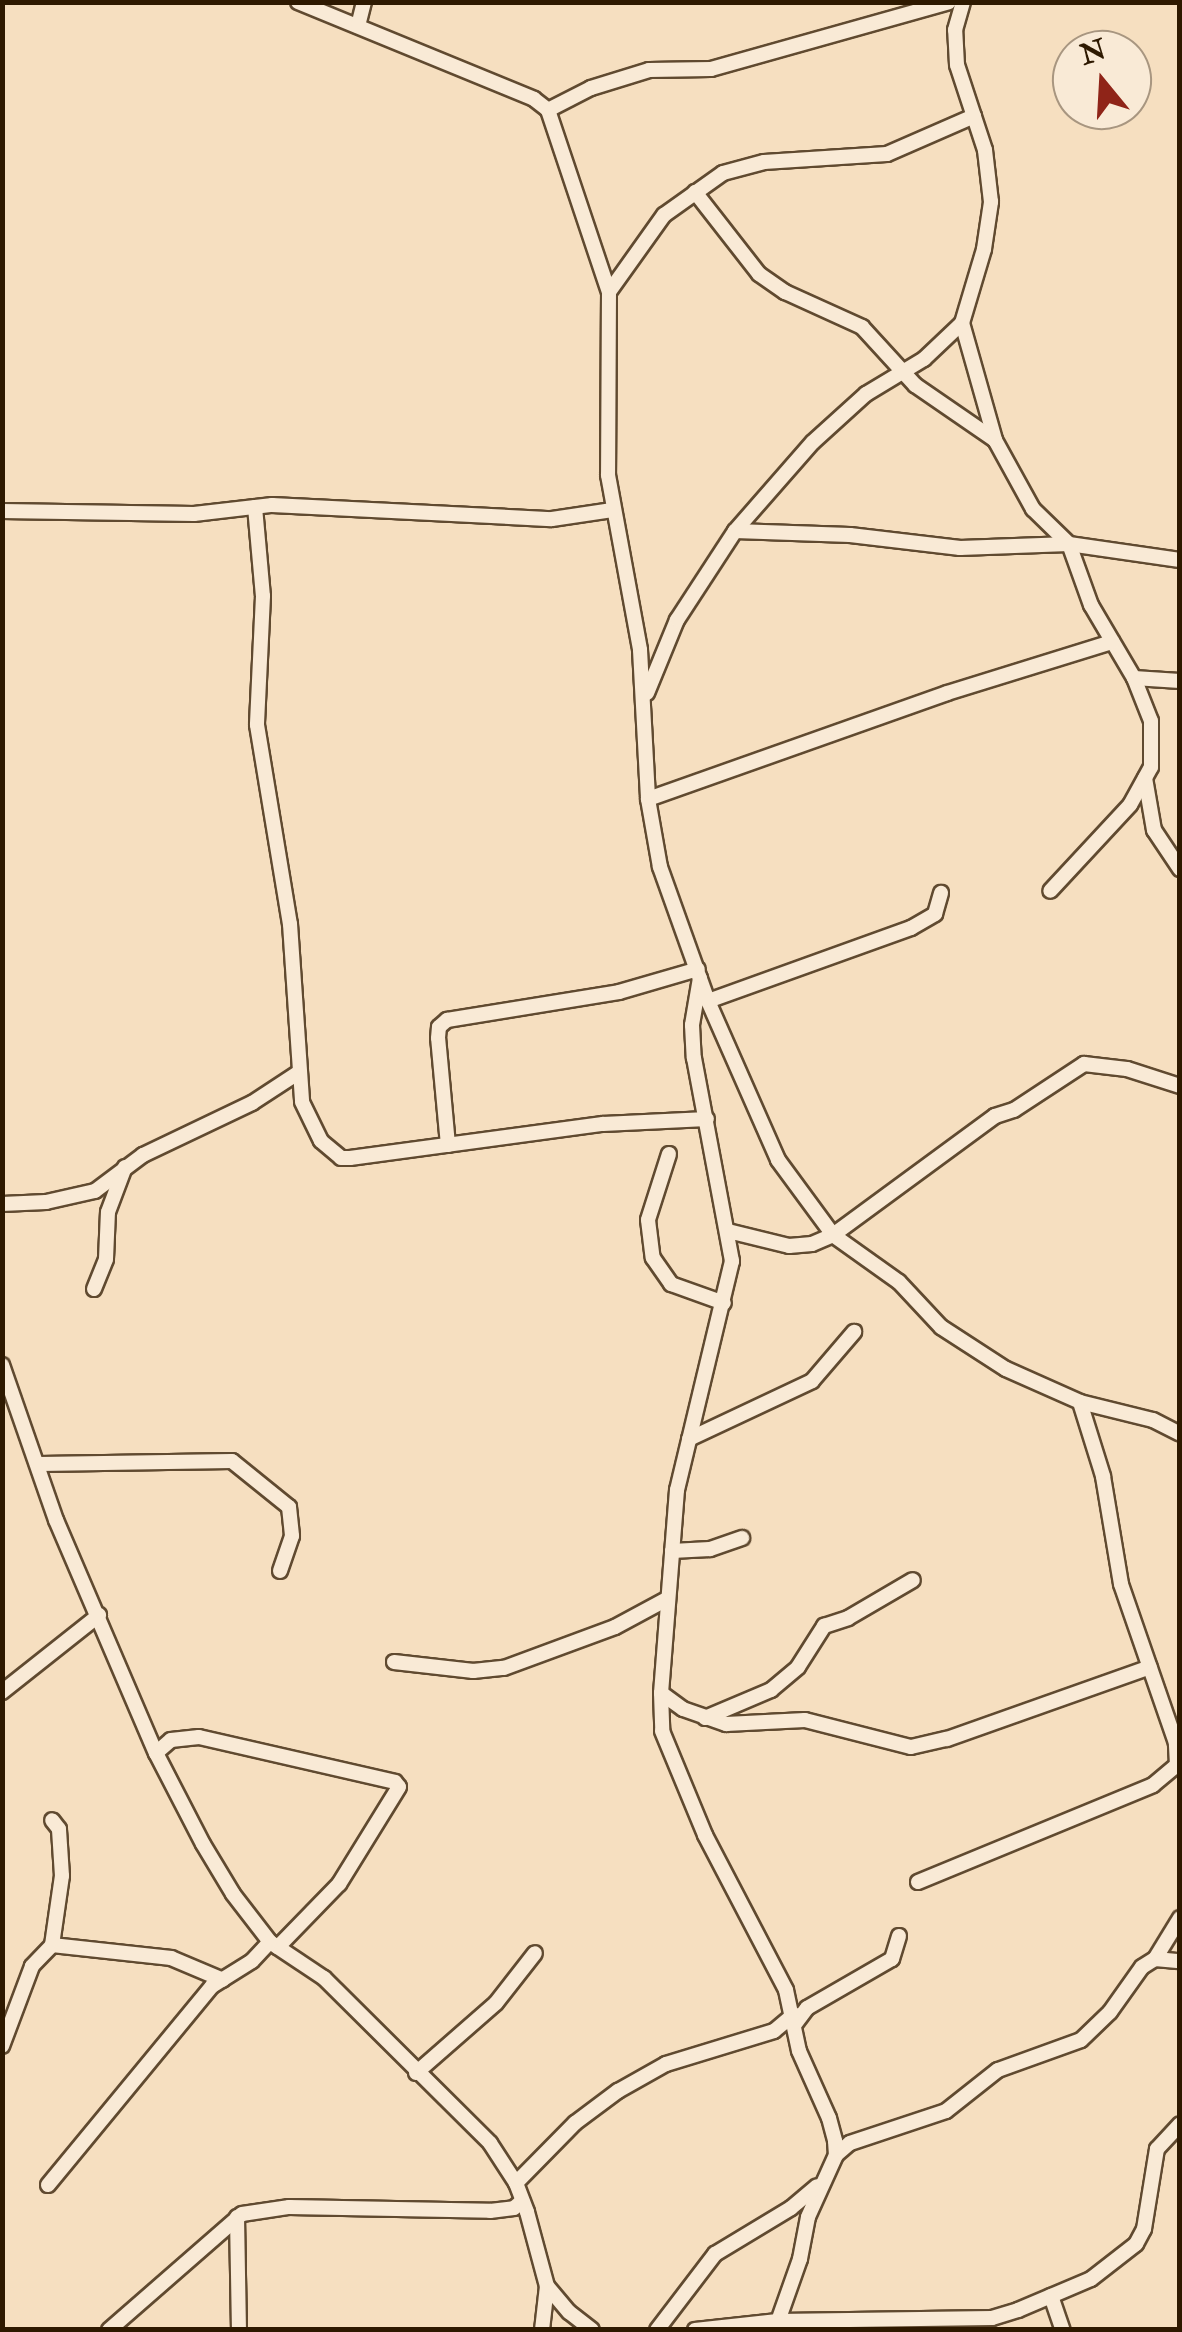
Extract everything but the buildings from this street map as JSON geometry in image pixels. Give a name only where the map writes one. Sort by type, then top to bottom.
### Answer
[{"type":"street","points":[[298,2],[534,99],[548,110],[609,292],[608,475],[640,650],[648,799],[660,866],[708,1001],[778,1160],[833,1235],[899,1282],[940,1327],[1006,1369],[1080,1402],[1154,1420],[1180,1434]]},
{"type":"street","points":[[358,26],[364,2]]},
{"type":"street","points":[[548,110],[591,88],[649,70],[711,69],[949,2]]},
{"type":"street","points":[[645,698],[677,620],[735,531],[812,442],[866,394],[924,359],[962,323],[984,249],[990,202],[984,150],[957,65],[954,30],[963,2]]},
{"type":"street","points":[[609,292],[664,214],[723,173],[764,162],[887,154],[974,116]]},
{"type":"street","points":[[695,192],[759,274],[785,292],[862,327],[925,393],[996,440]]},
{"type":"street","points":[[962,323],[996,440],[1034,509],[1068,544],[1091,605],[1134,678],[1152,721],[1151,767],[1130,804],[1050,891]]},
{"type":"street","points":[[2,510],[194,514],[255,507],[382,508],[552,519],[612,510]]},
{"type":"street","points":[[255,507],[263,596],[257,725],[290,924],[298,1074],[308,1120],[321,1141],[340,1158],[603,1124],[706,1120]]},
{"type":"street","points":[[735,531],[850,534],[960,548],[1068,544],[1180,560]]},
{"type":"street","points":[[648,799],[947,693],[1112,642]]},
{"type":"street","points":[[1134,678],[1180,681]]},
{"type":"street","points":[[1145,778],[1154,830],[1180,868]]},
{"type":"street","points":[[708,1001],[911,928],[936,914],[941,893]]},
{"type":"street","points":[[448,1145],[438,1038],[439,1027],[446,1020],[618,992],[699,973]]},
{"type":"street","points":[[699,973],[692,1026],[732,1261],[677,1490],[661,1693],[662,1731],[683,1788],[795,2019],[799,2051],[829,2118],[836,2155]]},
{"type":"street","points":[[728,1231],[789,1246],[812,1244],[833,1235],[994,1116],[1027,1102],[1072,1068],[1114,1066],[1180,1086]]},
{"type":"street","points":[[2,1204],[84,1194],[125,1166],[252,1103],[298,1074]]},
{"type":"street","points":[[669,1154],[648,1220],[653,1258],[672,1284],[724,1303]]},
{"type":"street","points":[[94,1289],[106,1259],[108,1212],[125,1166]]},
{"type":"street","points":[[689,1440],[812,1380],[854,1332]]},
{"type":"street","points":[[2,1365],[40,1464],[56,1520],[156,1754],[233,1894],[274,1945],[324,1978],[490,2143],[516,2183],[547,2286],[568,2312],[592,2330]]},
{"type":"street","points":[[918,1882],[1172,1773],[1177,1766],[1176,1743],[1122,1584],[1103,1476],[1080,1402]]},
{"type":"street","points":[[40,1464],[232,1461],[290,1507],[292,1536],[280,1571]]},
{"type":"street","points":[[672,1551],[710,1549],[742,1538]]},
{"type":"street","points":[[704,1719],[771,1690],[798,1667],[824,1626],[848,1618],[912,1580]]},
{"type":"street","points":[[394,1662],[473,1671],[504,1668],[615,1627],[667,1599]]},
{"type":"street","points":[[2,1692],[99,1616]]},
{"type":"street","points":[[661,1693],[704,1719],[738,1725],[805,1720],[911,1747],[947,1739],[1150,1668]]},
{"type":"street","points":[[48,2185],[212,1986],[274,1945],[339,1884],[399,1787],[395,1782],[200,1737],[171,1740],[156,1754]]},
{"type":"street","points":[[52,1820],[58,1829],[62,1876],[52,1945]]},
{"type":"street","points":[[778,2321],[789,2297],[820,2183],[836,2155],[868,2136],[946,2111],[998,2070],[1081,2040],[1110,2012],[1131,1978],[1155,1959],[1180,1918]]},
{"type":"street","points":[[516,2183],[575,2123],[618,2090],[666,2064],[774,2030],[795,2019],[806,2008],[892,1958],[899,1936]]},
{"type":"street","points":[[2,2046],[32,1966],[40,1952],[52,1945],[171,1958],[223,1980]]},
{"type":"street","points":[[416,2073],[496,2004],[535,1953]]},
{"type":"street","points":[[1155,1959],[1180,1961]]},
{"type":"street","points":[[695,2330],[778,2321],[992,2318],[1051,2296],[1091,2279],[1136,2244],[1144,2228],[1157,2150],[1180,2124]]},
{"type":"street","points":[[656,2330],[715,2254],[791,2208],[820,2183]]},
{"type":"street","points":[[109,2330],[236,2217],[289,2207],[490,2211],[514,2208],[522,2202]]},
{"type":"street","points":[[236,2217],[240,2330]]},
{"type":"street","points":[[542,2330],[547,2286]]},
{"type":"street","points":[[1051,2296],[1063,2330]]}]
